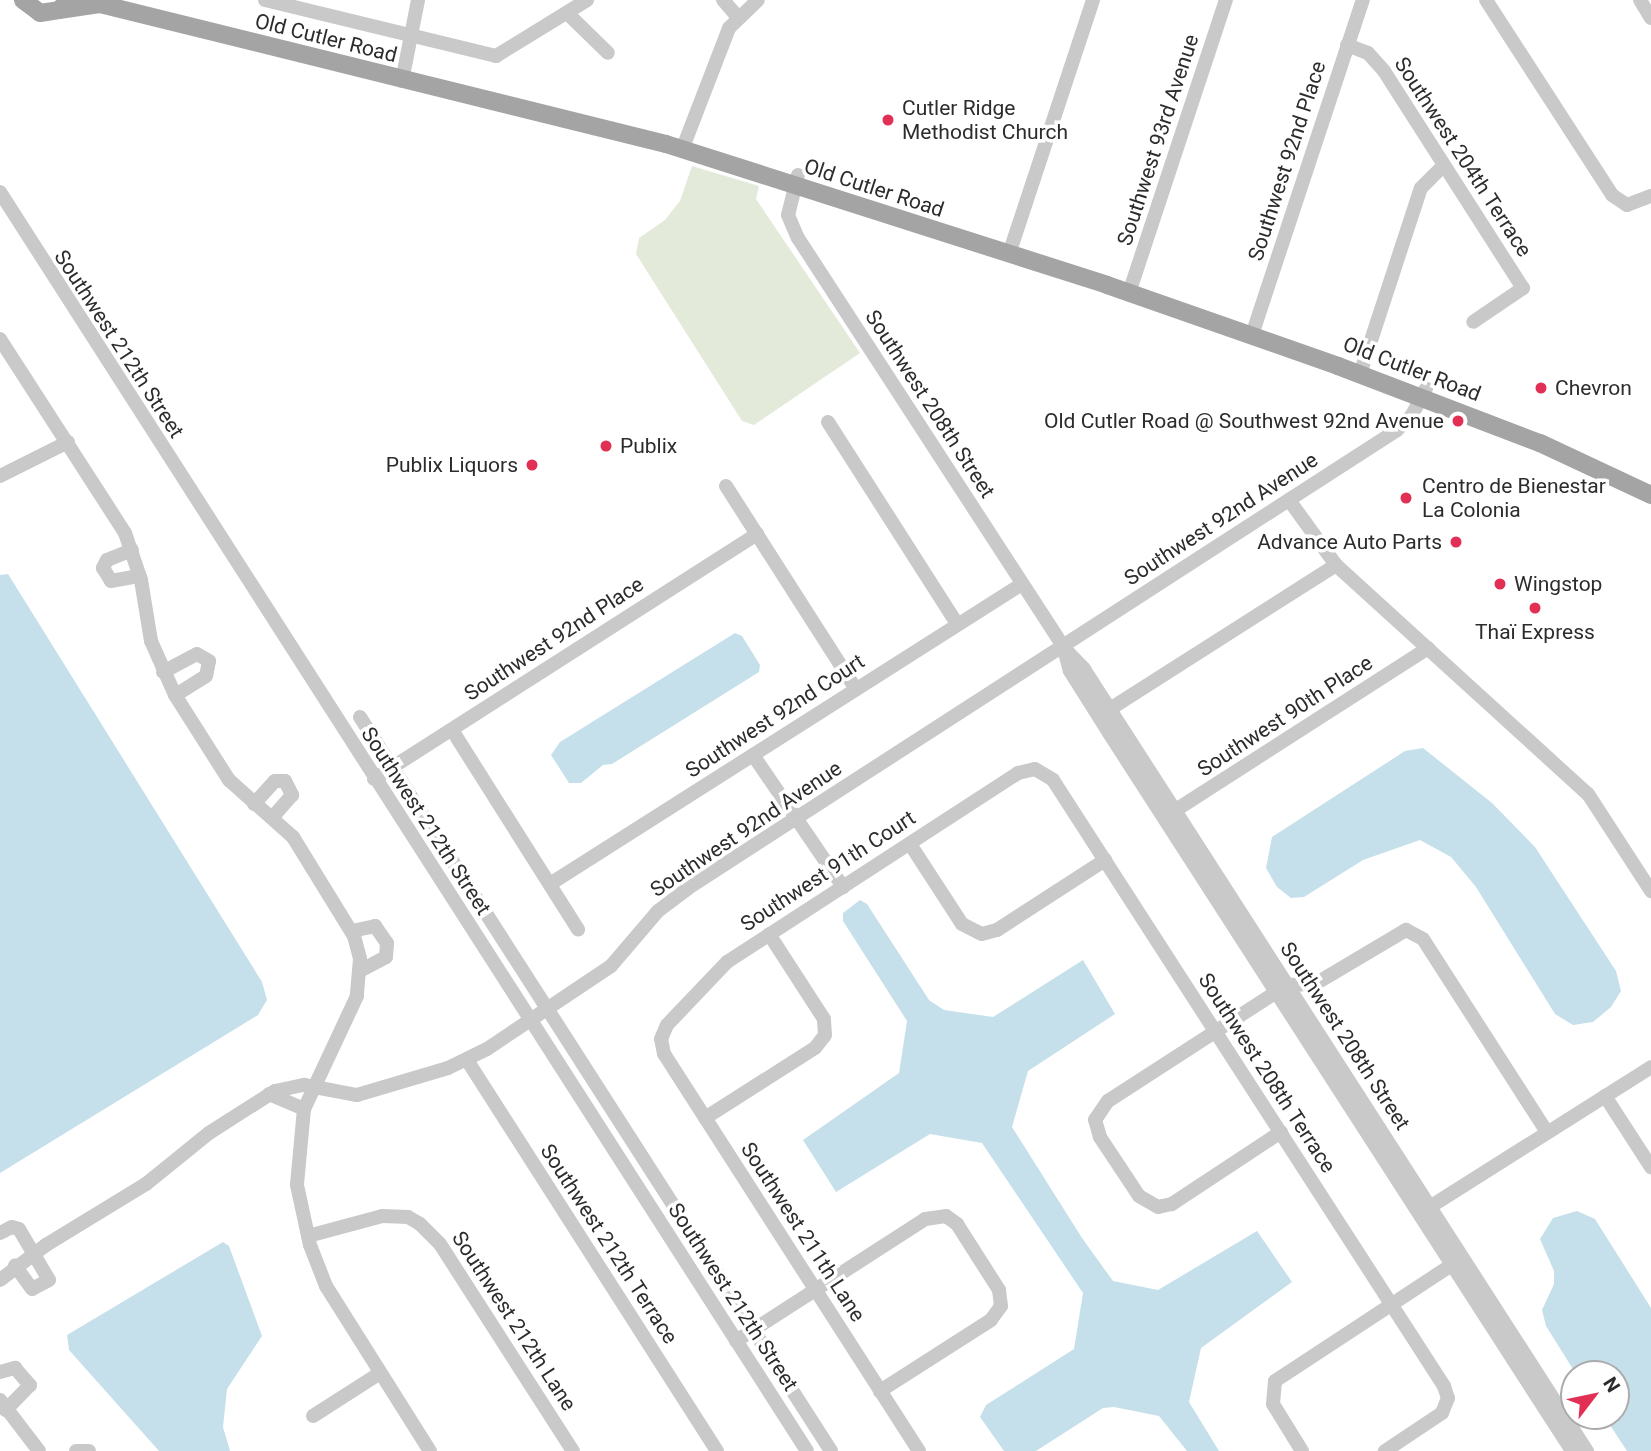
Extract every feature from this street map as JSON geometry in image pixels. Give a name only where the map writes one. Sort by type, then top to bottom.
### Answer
[{"type":"main road","name":"Old Cutler Road","points":[[24,0],[40,13],[63,5],[100,5],[684,145],[1130,289],[1424,393],[1533,428],[1623,476],[1651,495]]},
{"type":"main road","name":"Old Cutler Road","points":[[130,0],[403,77]]},
{"type":"main road","name":"Old Cutler Road","points":[[1254,331],[1363,365],[1424,393]]},
{"type":"main road","name":"Old Cutler Road","points":[[1623,476],[1651,484]]},
{"type":"street","points":[[265,0],[412,39],[501,55],[587,0]]},
{"type":"street","points":[[403,77],[418,0]]},
{"type":"street","points":[[723,0],[737,16]]},
{"type":"street","points":[[684,145],[737,16],[758,0]]},
{"type":"street","points":[[1010,251],[1093,0]]},
{"type":"street","name":"Southwest 93rd Avenue","points":[[1130,289],[1226,0]]},
{"type":"street","name":"Southwest 92nd Place","points":[[1254,331],[1363,0]]},
{"type":"street","points":[[1486,0],[1608,190],[1628,205],[1651,196]]},
{"type":"street","points":[[1640,0],[1651,18]]},
{"type":"street","points":[[567,13],[608,53]]},
{"type":"street","name":"Southwest 204th Terrace","points":[[1348,45],[1368,53],[1380,65],[1523,288],[1473,322]]},
{"type":"street","points":[[1363,365],[1421,188],[1443,166]]},
{"type":"street","name":"Southwest 208th Street","points":[[797,181],[790,225],[1064,648],[1110,709],[1169,814]]},
{"type":"street","name":"Southwest 212th Street","points":[[0,192],[5,212],[807,1451]]},
{"type":"street","points":[[0,339],[68,442],[132,550],[140,576],[147,628],[163,672],[175,695],[225,774],[300,847],[352,931],[360,971],[353,1007],[304,1109],[295,1168],[307,1236],[326,1286],[430,1451]]},
{"type":"street","name":"Southwest 92nd Avenue","points":[[0,1279],[34,1252],[146,1184],[209,1133],[269,1094],[291,1086],[313,1087],[334,1094],[357,1095],[467,1060],[530,1021],[617,961],[669,901],[1064,648],[1397,430],[1424,393]]},
{"type":"street","points":[[828,422],[957,625]]},
{"type":"street","points":[[0,476],[68,442]]},
{"type":"street","points":[[726,486],[856,689]]},
{"type":"street","points":[[1289,500],[1336,565],[1584,790],[1651,891]]},
{"type":"street","name":"Southwest 92nd Place","points":[[374,779],[757,534]]},
{"type":"street","points":[[132,550],[107,560],[103,568],[111,581],[140,576]]},
{"type":"street","points":[[1110,709],[1336,565]]},
{"type":"street","name":"Southwest 92nd Court","points":[[550,884],[1022,584]]},
{"type":"street","name":"Southwest 208th Street","points":[[1064,648],[1070,671],[1169,814],[1457,1261],[1587,1451]]},
{"type":"street","name":"Southwest 90th Place","points":[[1169,814],[1428,648]]},
{"type":"street","points":[[163,672],[197,654],[209,662],[206,676],[175,695]]},
{"type":"street","name":"Southwest 212th Street","points":[[360,717],[831,1451]]},
{"type":"street","points":[[452,730],[578,929]]},
{"type":"street","points":[[753,755],[843,887]]},
{"type":"street","name":"Southwest 91th Court","points":[[662,1033],[713,974],[769,934],[1018,773],[1035,769]]},
{"type":"street","name":"Southwest 208th Terrace","points":[[1035,769],[1053,780],[1444,1386],[1448,1398],[1444,1409],[1385,1451]]},
{"type":"street","points":[[254,804],[275,781],[285,781],[292,795],[272,818]]},
{"type":"street","points":[[910,844],[959,920],[972,932],[997,930],[1105,860]]},
{"type":"street","points":[[352,931],[375,926],[384,935],[389,949],[381,961],[360,971]]},
{"type":"street","points":[[1281,1132],[1175,1202],[1154,1206],[1135,1191],[1100,1137],[1095,1120],[1105,1103],[1282,989],[1315,984],[1406,930],[1422,937],[1547,1132]]},
{"type":"street","points":[[705,1118],[815,1048],[825,1035],[822,1015],[769,934]]},
{"type":"street","points":[[1302,1008],[1315,984]]},
{"type":"street","name":"Southwest 208th Street","points":[[1282,989],[1302,1008],[1424,1210]]},
{"type":"street","name":"Southwest 211th Lane","points":[[662,1033],[664,1054],[919,1451]]},
{"type":"street","name":"Southwest 212th Terrace","points":[[467,1060],[717,1451]]},
{"type":"street","points":[[1424,1210],[1651,1067]]},
{"type":"street","points":[[269,1094],[304,1109]]},
{"type":"street","points":[[1605,1096],[1651,1167]]},
{"type":"street","name":"Southwest 212th Lane","points":[[307,1236],[382,1216],[414,1219],[440,1244],[573,1451]]},
{"type":"street","points":[[736,1341],[925,1219],[946,1216],[965,1237],[999,1290],[1002,1302],[991,1320],[880,1391]]},
{"type":"street","points":[[0,1233],[15,1227],[48,1274],[46,1284],[32,1289],[15,1266]]},
{"type":"street","points":[[1302,1451],[1271,1395],[1282,1374],[1457,1261]]},
{"type":"street","name":"Southwest 208th Street","points":[[1457,1261],[1572,1451]]},
{"type":"street","points":[[0,1372],[15,1368],[30,1385],[3,1406],[39,1451]]},
{"type":"street","points":[[313,1416],[380,1373]]},
{"type":"street","points":[[76,1451],[89,1451]]},
{"type":"green space","points":[[692,166],[759,186],[756,199],[860,353],[754,425],[742,421],[636,254],[639,238],[665,220],[680,201]]},
{"type":"water","points":[[8,574],[262,982],[267,1000],[258,1015],[0,1173],[0,575]]},
{"type":"water","points":[[735,633],[742,636],[760,665],[759,672],[612,764],[603,765],[581,783],[569,783],[551,755],[560,742]]},
{"type":"water","points":[[1423,748],[1492,803],[1535,847],[1616,971],[1621,991],[1611,1007],[1593,1022],[1573,1025],[1555,1014],[1476,887],[1451,857],[1420,840],[1363,860],[1304,897],[1291,898],[1277,887],[1266,868],[1272,837],[1405,751]]},
{"type":"water","points":[[860,900],[867,904],[929,1000],[944,1010],[993,1017],[1083,960],[1115,1014],[1028,1071],[1012,1127],[1082,1238],[1113,1281],[1158,1290],[1257,1231],[1292,1282],[1201,1348],[1189,1402],[1219,1451],[1187,1451],[1159,1416],[1114,1407],[1103,1408],[1036,1451],[1004,1451],[980,1417],[986,1405],[1074,1349],[1083,1293],[982,1143],[930,1134],[836,1192],[803,1140],[899,1073],[907,1021],[843,921],[843,913]]},
{"type":"water","points":[[1577,1211],[1595,1219],[1651,1308],[1651,1451],[1627,1451],[1613,1430],[1630,1430],[1630,1360],[1567,1360],[1546,1326],[1542,1310],[1554,1284],[1554,1271],[1540,1239],[1553,1218]]},
{"type":"water","points":[[223,1242],[229,1246],[262,1336],[227,1389],[223,1427],[230,1451],[159,1451],[69,1350],[67,1335]]},
{"type":"place","name":"Cutler Ridge Methodist Church","points":[[888,120]]},
{"type":"place","name":"Chevron","points":[[1541,388]]},
{"type":"place","name":"Old Cutler Road @ Southwest 92nd Avenue","points":[[1458,421]]},
{"type":"place","name":"Publix","points":[[606,446]]},
{"type":"place","name":"Publix Liquors","points":[[532,465]]},
{"type":"place","name":"Centro de Bienestar La Colonia","points":[[1406,498]]},
{"type":"place","name":"Advance Auto Parts","points":[[1456,542]]},
{"type":"place","name":"Wingstop","points":[[1500,584]]},
{"type":"place","name":"Thaï Express","points":[[1535,608]]}]
